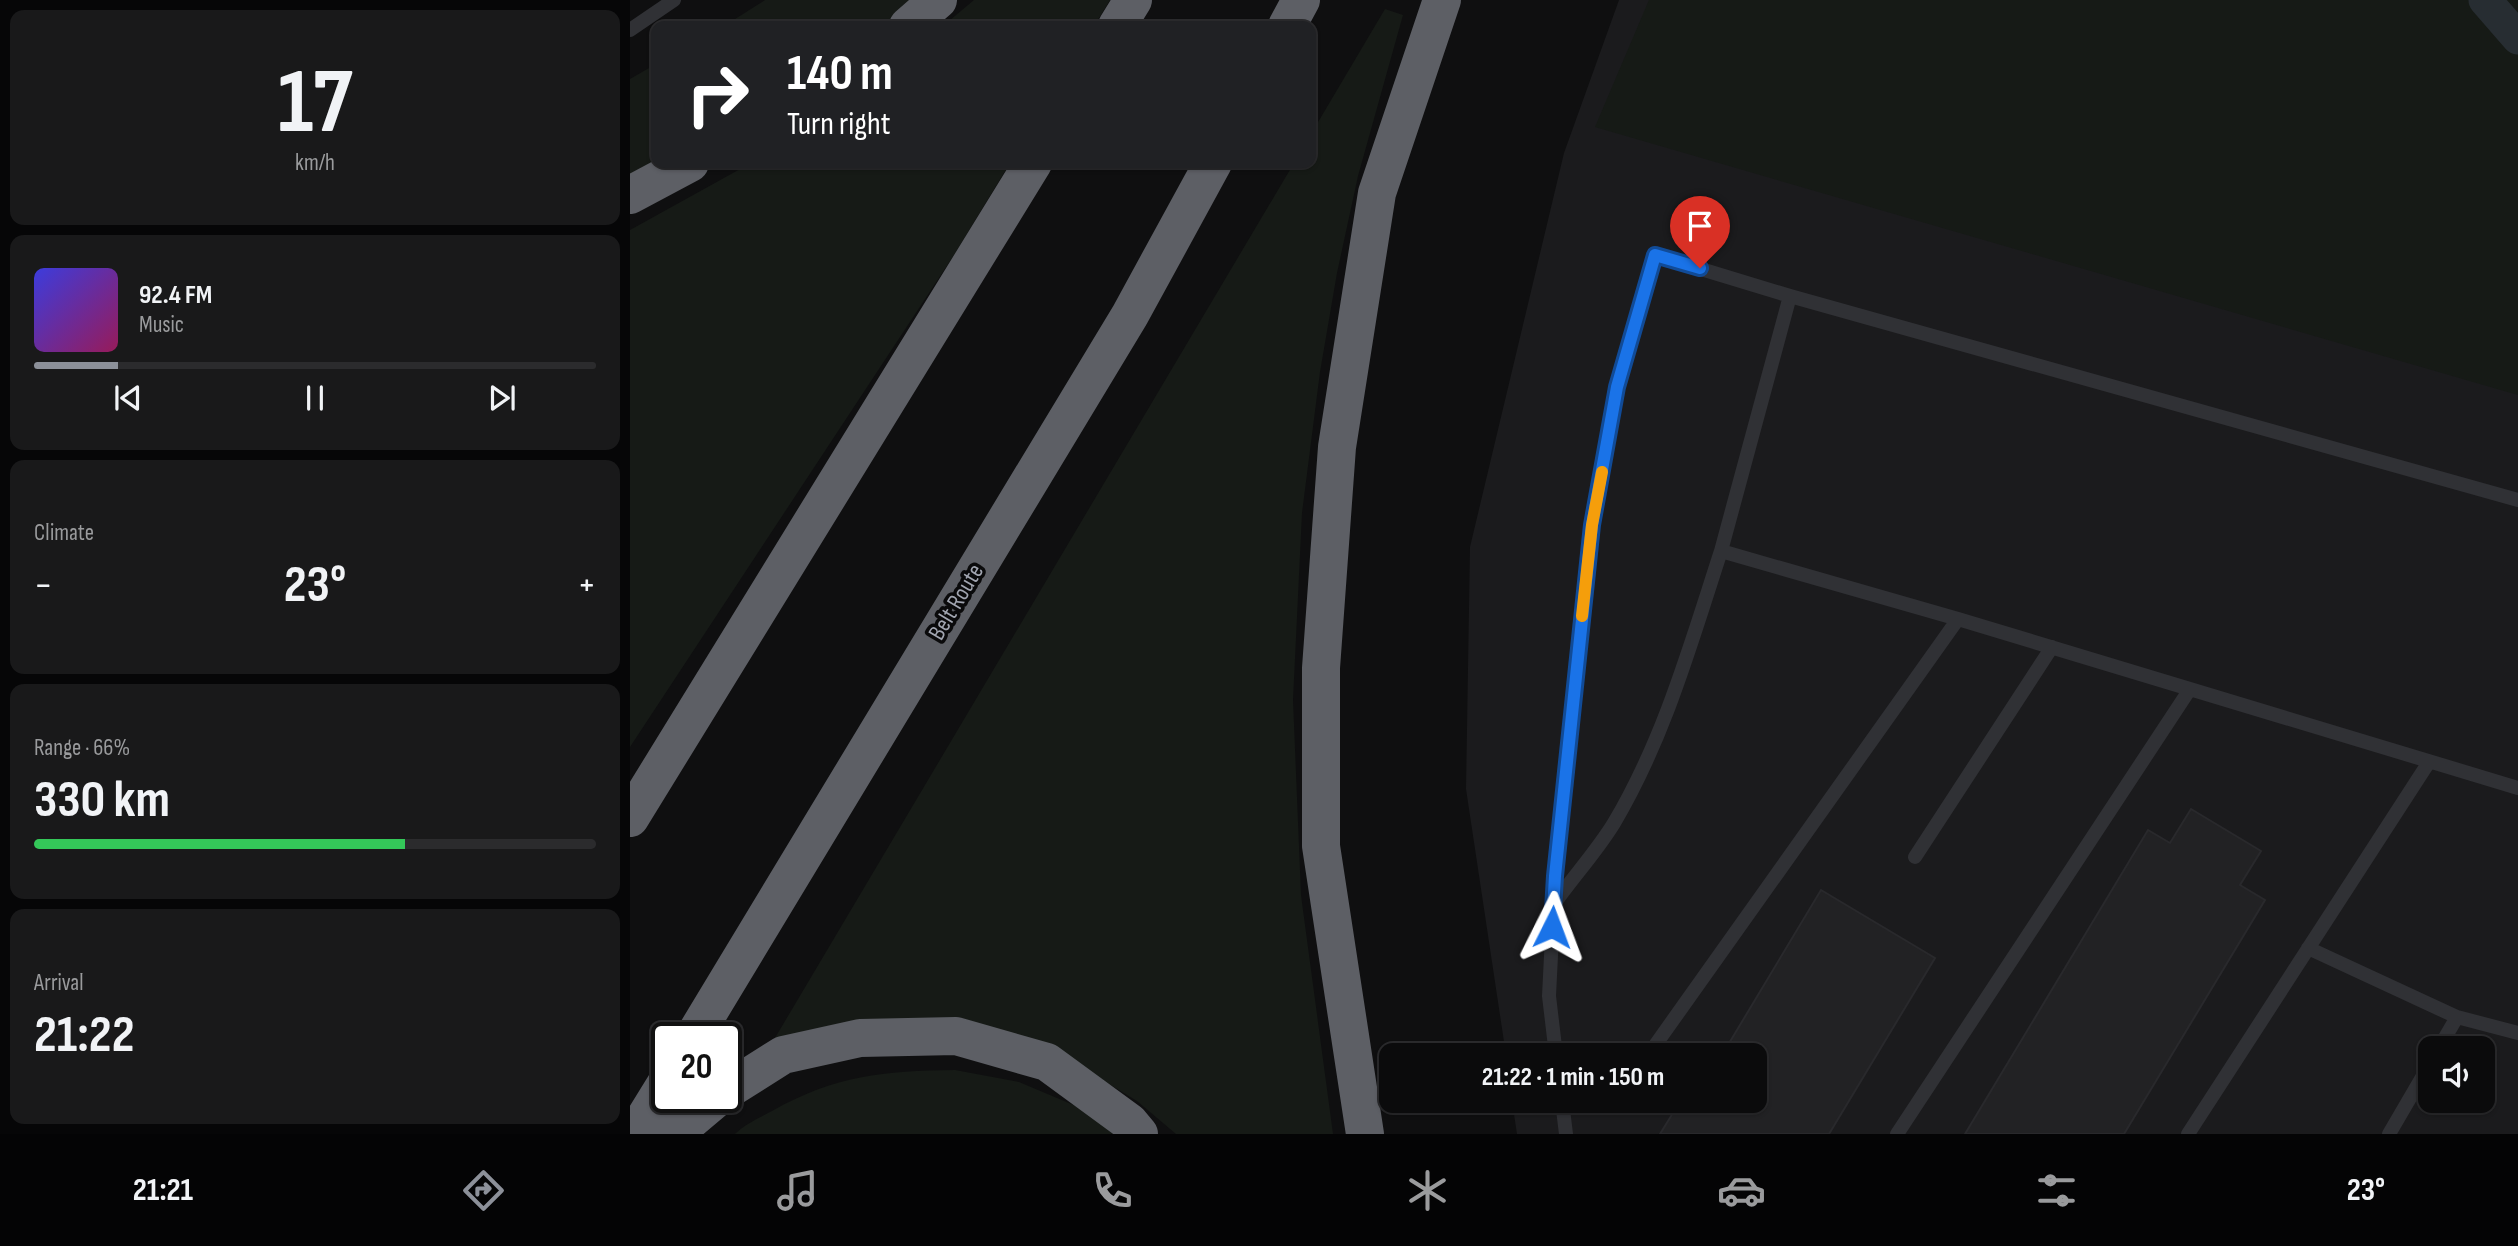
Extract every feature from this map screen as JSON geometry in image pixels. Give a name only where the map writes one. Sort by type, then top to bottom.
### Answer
[{"type":"highway","points":[[914,21],[938,0]]},
{"type":"highway","points":[[1120,21],[1133,0]]},
{"type":"highway","points":[[1290,21],[1301,0]]},
{"type":"highway","points":[[1365,1134],[1321,846],[1322,654],[1336,447],[1377,193],[1442,0]]},
{"type":"highway","points":[[630,195],[681,168]]},
{"type":"highway","points":[[630,818],[1030,168]]},
{"type":"highway","name":"Belt Route","points":[[703,1022],[1130,315],[1210,168]]},
{"type":"highway","points":[[742,1081],[783,1055],[860,1038],[956,1036],[1047,1062],[1129,1122],[1139,1134]]},
{"type":"highway","points":[[635,1134],[651,1108]]},
{"type":"highway","points":[[674,1134],[699,1113]]},
{"type":"lane","points":[[630,30],[674,0]]},
{"type":"lane","points":[[1555,1043],[1549,996],[1553,904],[1592,525],[1617,387],[1655,255],[1790,296],[2518,500]]},
{"type":"lane","points":[[1553,904],[1614,824],[1653,746],[1721,551],[1790,296]]},
{"type":"lane","points":[[1721,551],[2518,789]]},
{"type":"lane","points":[[1657,1043],[1958,620]]},
{"type":"lane","points":[[1914,857],[2052,648]]},
{"type":"lane","points":[[1897,1134],[2190,689]]},
{"type":"lane","points":[[2188,1134],[2429,762]]},
{"type":"lane","points":[[2308,948],[2457,1017],[2518,1034]]},
{"type":"lane","points":[[2446,1036],[2457,1017]]},
{"type":"lane","points":[[2389,1134],[2418,1084]]},
{"type":"lane","points":[[1563,1113],[1566,1134]]},
{"type":"shaded area","points":[[765,0],[918,0],[891,21],[732,21]]},
{"type":"shaded area","points":[[974,0],[1110,0],[1097,21],[949,21]]},
{"type":"shaded area","points":[[1619,0],[2518,0],[2518,1134],[1517,1134],[1514,1113],[1767,1113],[1767,1043],[1504,1043],[1466,789],[1470,547],[1564,153]]},
{"type":"shaded area","points":[[1649,0],[2518,0],[2518,395],[1595,127]]},
{"type":"shaded area","points":[[1385,9],[1403,15],[1358,176],[1337,273],[1320,372],[1302,513],[1293,700],[1301,895],[1333,1134],[1176,1134],[1137,1101],[1094,1075],[1028,1046],[772,1043],[1291,168],[1316,168],[1316,126]]},
{"type":"shaded area","points":[[651,67],[651,168],[630,190],[630,79]]},
{"type":"shaded area","points":[[742,168],[1007,168],[954,255],[630,747],[630,230]]},
{"type":"shaded area","points":[[955,1070],[1019,1082],[1076,1106],[1121,1134],[735,1134],[752,1121],[795,1099],[839,1082],[882,1074]]},
{"type":"building","points":[[2191,809],[2261,851],[2240,885],[2265,900],[2124,1134],[1965,1134],[2148,830],[2170,843]]},
{"type":"building","points":[[1821,890],[1935,958],[1829,1134],[1660,1134],[1673,1113],[1767,1113],[1767,1043],[1729,1043]]},
{"type":"waterway","points":[[2485,0],[2518,38]]},
{"type":"slow traffic","points":[[1582,616],[1592,525],[1602,472]]},
{"type":"route","points":[[1552,927],[1592,525],[1617,387],[1655,255],[1700,268]]}]
